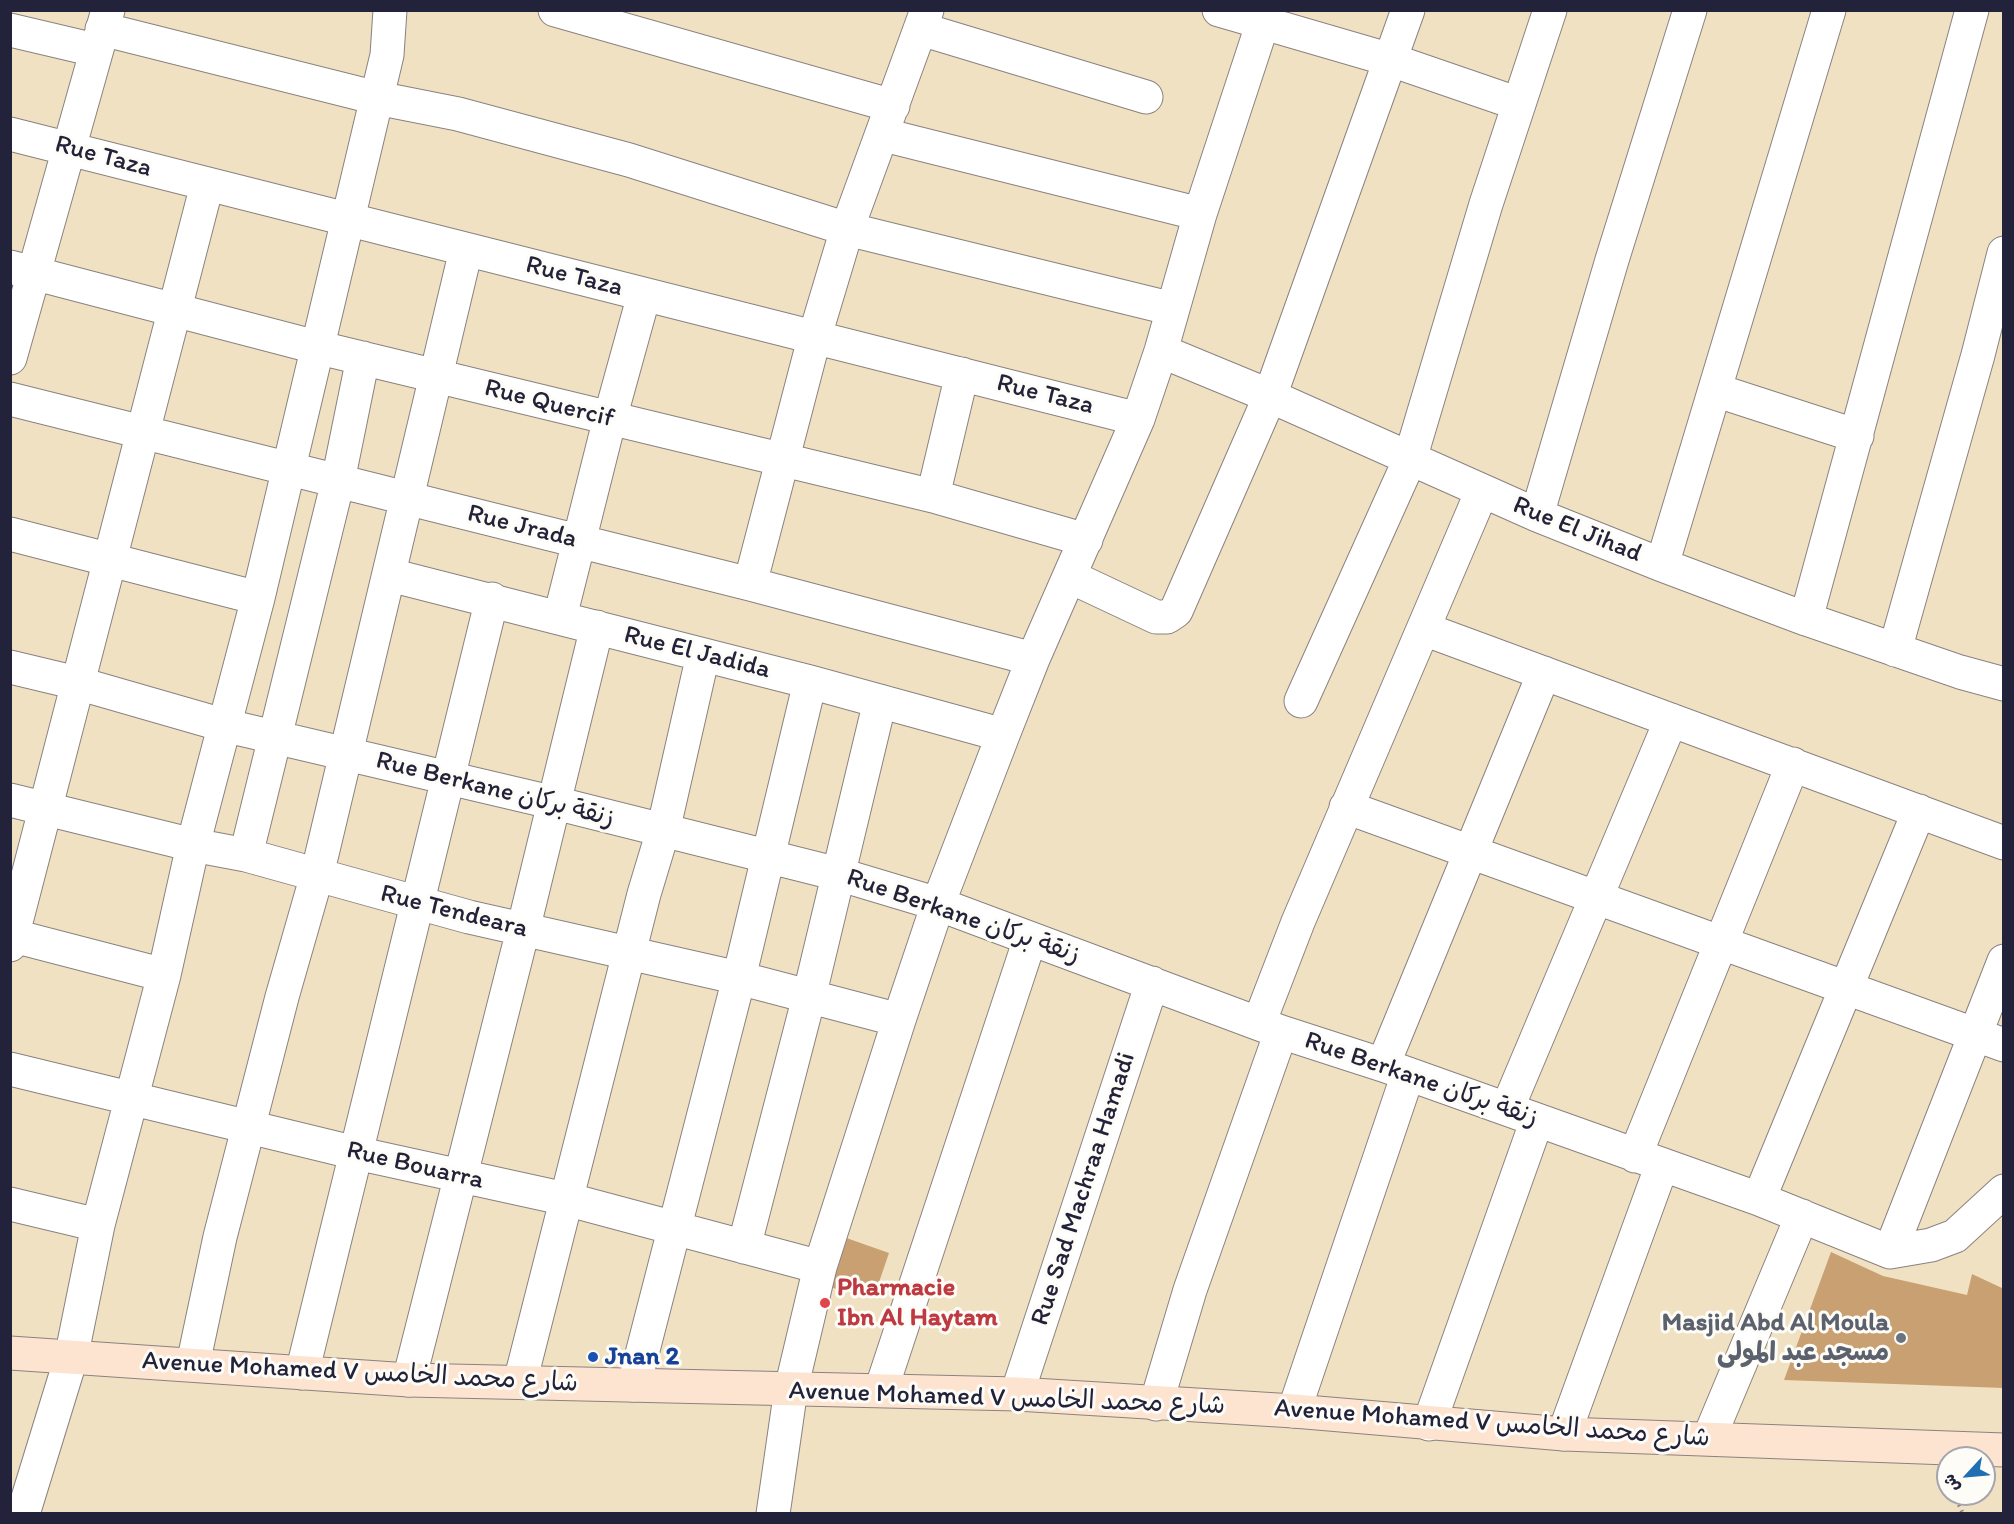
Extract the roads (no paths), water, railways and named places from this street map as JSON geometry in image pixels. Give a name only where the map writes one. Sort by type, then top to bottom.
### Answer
[{"type":"street","points":[[23,1514],[71,1358],[98,1225],[164,975],[193,845],[258,598],[346,219],[387,56],[390,10]]},
{"type":"street","points":[[555,10],[888,120],[1200,214]]},
{"type":"street","points":[[1219,10],[1265,17],[1519,104]]},
{"type":"street","points":[[1071,577],[1156,617],[1172,615],[1270,396],[1408,10]]},
{"type":"street","points":[[1301,701],[1410,459],[1550,10]]},
{"type":"street","points":[[1537,515],[1612,260],[1690,10]]},
{"type":"street","points":[[1662,565],[1829,10]]},
{"type":"street","points":[[1806,620],[1972,10]]},
{"type":"street","points":[[773,1514],[791,1389],[820,1267],[899,1020],[938,904],[1033,659],[1071,577],[1138,419],[1161,351],[1200,214],[1265,17]]},
{"type":"street","points":[[750,584],[814,339],[848,229],[924,20],[1146,97]]},
{"type":"street","points":[[10,30],[102,30],[377,98],[458,114],[629,160],[848,229],[1173,309]]},
{"type":"street","points":[[10,358],[23,271],[70,148],[102,30]]},
{"type":"street","name":"Rue Taza","points":[[10,134],[814,339],[1138,419]]},
{"type":"street","points":[[164,975],[11,938],[207,184]]},
{"type":"street","points":[[194,1364],[220,1238],[282,997],[317,875],[466,250]]},
{"type":"street","points":[[1895,650],[1978,355],[2004,253]]},
{"type":"street","name":"Rue Quercif","points":[[23,271],[316,347],[933,496],[1086,540]]},
{"type":"street","points":[[560,617],[610,418],[644,295]]},
{"type":"street","name":"Rue El Jihad","points":[[1161,351],[1270,396],[1537,515],[1662,565],[1806,620],[1895,650],[2002,678]]},
{"type":"street","points":[[246,855],[338,481],[363,358]]},
{"type":"street","points":[[933,496],[962,374]]},
{"type":"street","points":[[1715,390],[1857,436]]},
{"type":"street","name":"Rue Jrada","points":[[10,399],[750,584],[1033,659]]},
{"type":"street","points":[[1156,1404],[1270,1027],[1346,807],[1482,491]]},
{"type":"street","points":[[10,534],[258,598]]},
{"type":"street","name":"Rue El Jadida","points":[[390,575],[492,599],[810,682],[1003,735]]},
{"type":"street","points":[[302,1373],[492,599]]},
{"type":"street","points":[[409,1380],[459,1177],[524,930],[597,627]]},
{"type":"street","points":[[1424,629],[2004,843]]},
{"type":"street","points":[[520,1382],[629,953],[663,831],[703,655]]},
{"type":"street","name":"Rue Berkane زنقة بركان","points":[[10,667],[77,683],[275,738],[450,777],[838,874],[938,904],[1270,1027],[1759,1199],[1890,1252]]},
{"type":"street","points":[[1294,1411],[1396,1070],[1471,850],[1544,673]]},
{"type":"street","points":[[634,1385],[739,978],[810,682]]},
{"type":"street","points":[[744,1247],[809,997],[880,701]]},
{"type":"street","points":[[1429,1424],[1522,1114],[1596,895],[1671,720]]},
{"type":"street","points":[[1564,1434],[1648,1160],[1722,941],[1792,764]]},
{"type":"street","name":"Rue Tendeara","points":[[10,800],[193,845],[246,855],[524,930],[739,978],[899,1020]]},
{"type":"street","points":[[1346,807],[1596,895],[1989,1039]]},
{"type":"street","points":[[1759,1199],[1848,988],[1919,811]]},
{"type":"street","points":[[881,1390],[1029,939]]},
{"type":"street","points":[[1890,1252],[1989,1039],[2004,961]]},
{"type":"street","name":"Rue Sad Machraa Hamadi","points":[[1017,1394],[1152,983]]},
{"type":"street","name":"Rue Bouarra","points":[[10,1069],[356,1153],[566,1199],[820,1267]]},
{"type":"street","points":[[1890,1252],[1931,1245],[1955,1236],[2004,1191]]},
{"type":"street","points":[[10,1204],[98,1225]]},
{"type":"street","points":[[1709,1438],[1802,1216]]},
{"type":"street","name":"Avenue Mohamed V شارع محمد الخامس","points":[[10,1353],[409,1380],[1017,1394],[1294,1411],[1564,1434],[2004,1450]]},
{"type":"place","name":"Pharmacie Ibn Al Haytam","points":[[825,1303]]},
{"type":"place","name":"Masjid Abd Al Moula مسجد عبد المولى","points":[[1901,1338]]},
{"type":"place","name":"Jnan 2","points":[[593,1357]]}]
